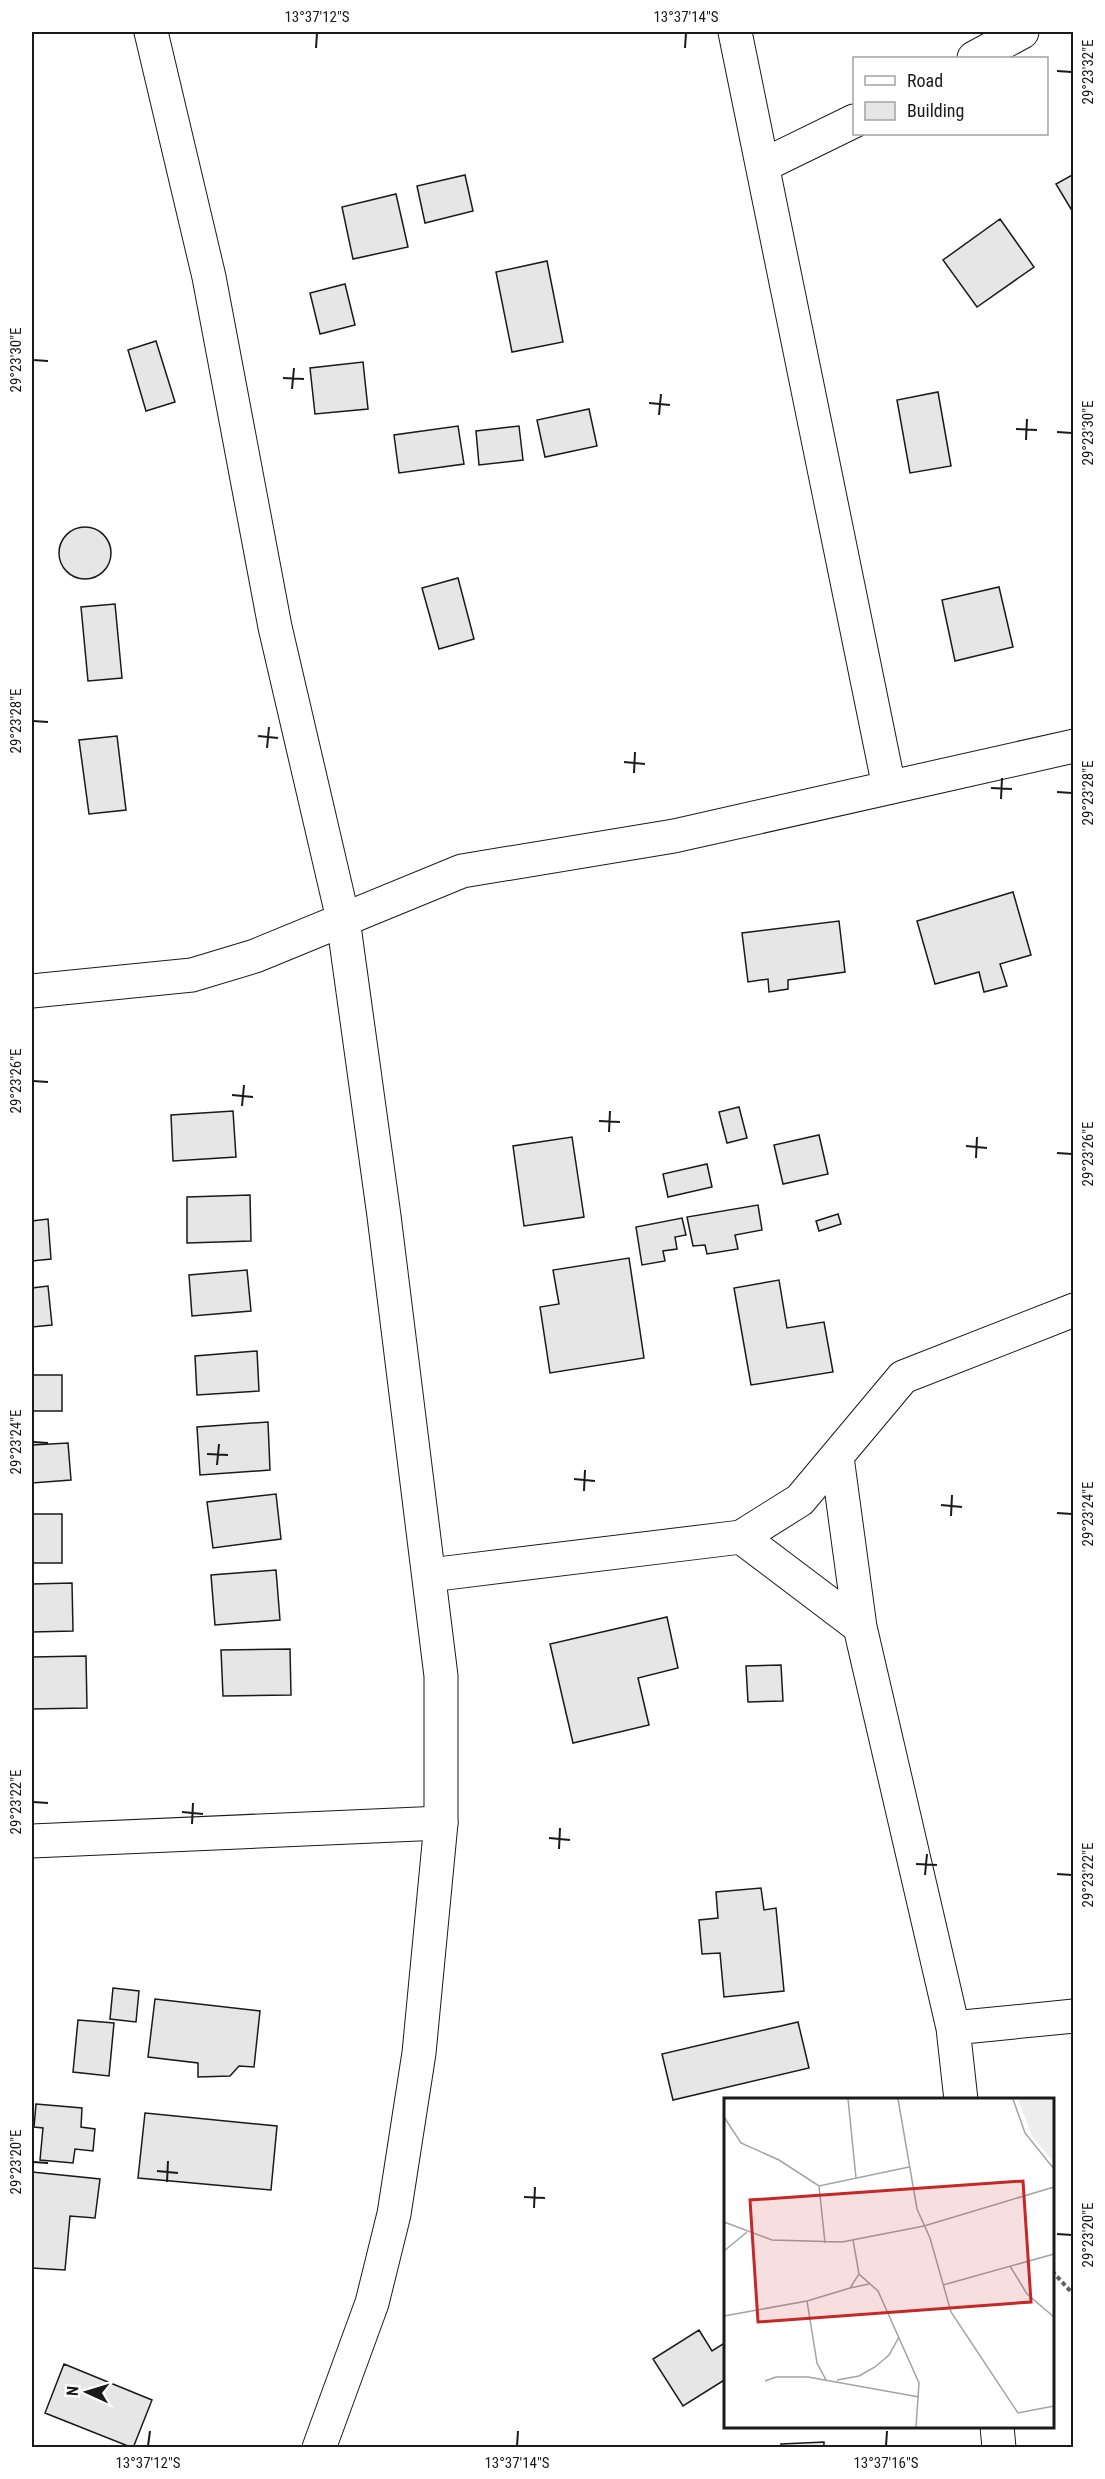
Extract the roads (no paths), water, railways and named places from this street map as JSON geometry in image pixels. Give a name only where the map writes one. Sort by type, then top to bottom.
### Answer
[{"type":"street","points":[[151,32],[209,277],[275,627],[343,919],[384,1216],[441,1676],[441,1823],[419,2053],[394,2214],[372,2303],[319,2448]]},
{"type":"street","points":[[735,32],[764,165],[889,787]]},
{"type":"street","points":[[976,57],[1022,32]]},
{"type":"street","points":[[764,165],[853,122]]},
{"type":"street","points":[[32,991],[192,975],[255,956],[462,872],[674,836],[1074,746]]},
{"type":"street","points":[[430,1575],[741,1537],[800,1500],[903,1377],[1074,1310]]},
{"type":"street","points":[[837,1457],[861,1627],[953,2028],[961,2098]]},
{"type":"street","points":[[741,1537],[861,1627]]},
{"type":"street","points":[[32,1841],[441,1823]]},
{"type":"street","points":[[953,2028],[1074,2016]]},
{"type":"street","points":[[997,2428],[999,2448]]}]
